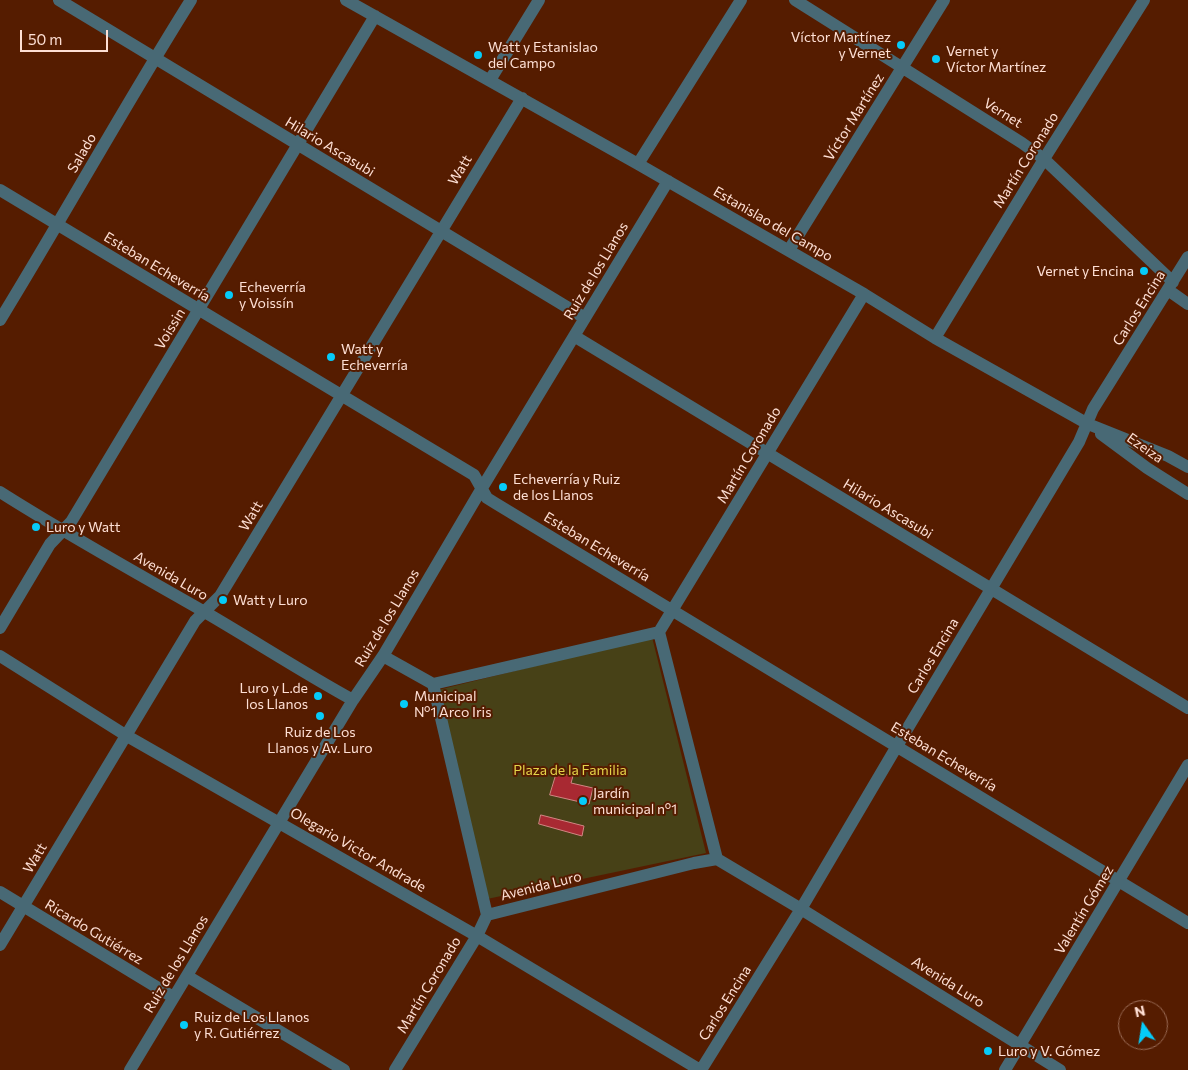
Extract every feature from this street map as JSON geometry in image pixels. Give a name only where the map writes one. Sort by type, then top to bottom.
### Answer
[{"type":"street","name":"Hilario Ascasubi","points":[[59,0],[585,318]]},
{"type":"street","name":"Salado","points":[[0,320],[191,0]]},
{"type":"street","points":[[490,80],[539,0]]},
{"type":"street","points":[[638,164],[741,0]]},
{"type":"street","name":"Vernet","points":[[794,0],[1022,143],[1044,159],[1188,304]]},
{"type":"street","name":"Víctor Martínez","points":[[789,250],[944,0]]},
{"type":"street","name":"Martín Coronado","points":[[935,338],[1144,0]]},
{"type":"street","name":"Estanislao del Campo","points":[[351,1],[789,250],[935,338],[1088,424],[1168,456],[1188,467]]},
{"type":"street","name":"Voissin","points":[[0,628],[50,544],[71,522],[375,16]]},
{"type":"street","name":"Watt","points":[[0,945],[195,621],[220,596],[522,98]]},
{"type":"street","name":"Ruiz de los Llanos","points":[[130,1070],[668,182]]},
{"type":"street","name":"Esteban Echeverría","points":[[0,190],[474,475],[488,498],[494,503],[1188,923]]},
{"type":"street","name":"Carlos Encina","points":[[701,1070],[802,909],[1079,442],[1093,409],[1188,257]]},
{"type":"street","name":"Martín Coronado","points":[[659,632],[864,294]]},
{"type":"street","name":"Hilario Ascasubi","points":[[574,336],[1188,708]]},
{"type":"street","name":"Ezeiza","points":[[1088,424],[1147,468],[1188,494]]},
{"type":"street","name":"Avenida Luro","points":[[0,492],[62,532],[204,612],[353,700]]},
{"type":"street","points":[[382,656],[433,684],[659,632],[718,859]]},
{"type":"street","name":"Olegario Victor Andrade","points":[[0,656],[127,736],[477,936],[701,1070]]},
{"type":"street","name":"Avenida Luro","points":[[433,684],[487,916],[694,863],[718,859],[802,909],[1060,1070]]},
{"type":"street","name":"Valentín Gómez","points":[[1005,1070],[1188,765]]},
{"type":"street","name":"Ricardo Gutiérrez","points":[[0,892],[173,997]]},
{"type":"street","name":"Martín Coronado","points":[[395,1070],[477,936],[487,916]]},
{"type":"street","points":[[187,976],[344,1070]]},
{"type":"green space","name":"Plaza de la Familia","points":[[652,637],[706,853],[487,899],[438,690]]},
{"type":"building","points":[[557,772],[573,776],[571,783],[593,788],[589,804],[550,795]]},
{"type":"building","points":[[541,815],[584,826],[582,836],[539,824]]},
{"type":"place","name":"Víctor Martínez y Vernet","points":[[901,45]]},
{"type":"place","name":"Watt y Estanislao del Campo","points":[[478,55]]},
{"type":"place","name":"Vernet y Víctor Martínez","points":[[936,59]]},
{"type":"place","name":"Vernet y Encina","points":[[1144,271]]},
{"type":"place","name":"Echeverría y Voissín","points":[[229,295]]},
{"type":"place","name":"Watt y Echeverría","points":[[331,357]]},
{"type":"place","name":"Echeverría y Ruiz de los Llanos","points":[[503,487]]},
{"type":"place","name":"Luro y Watt","points":[[36,527]]},
{"type":"place","name":"Watt y Luro","points":[[223,600]]},
{"type":"place","name":"Luro y L.de los Llanos","points":[[318,696]]},
{"type":"place","name":"Municipal Nº1 Arco Iris","points":[[404,704]]},
{"type":"place","name":"Ruiz de Los Llanos y Av. Luro","points":[[320,716]]},
{"type":"place","name":"Jardín municipal nº1","points":[[583,801]]},
{"type":"place","name":"Ruiz de Los Llanos y R. Gutiérrez","points":[[184,1025]]},
{"type":"place","name":"Luro y V. Gómez","points":[[988,1051]]}]
